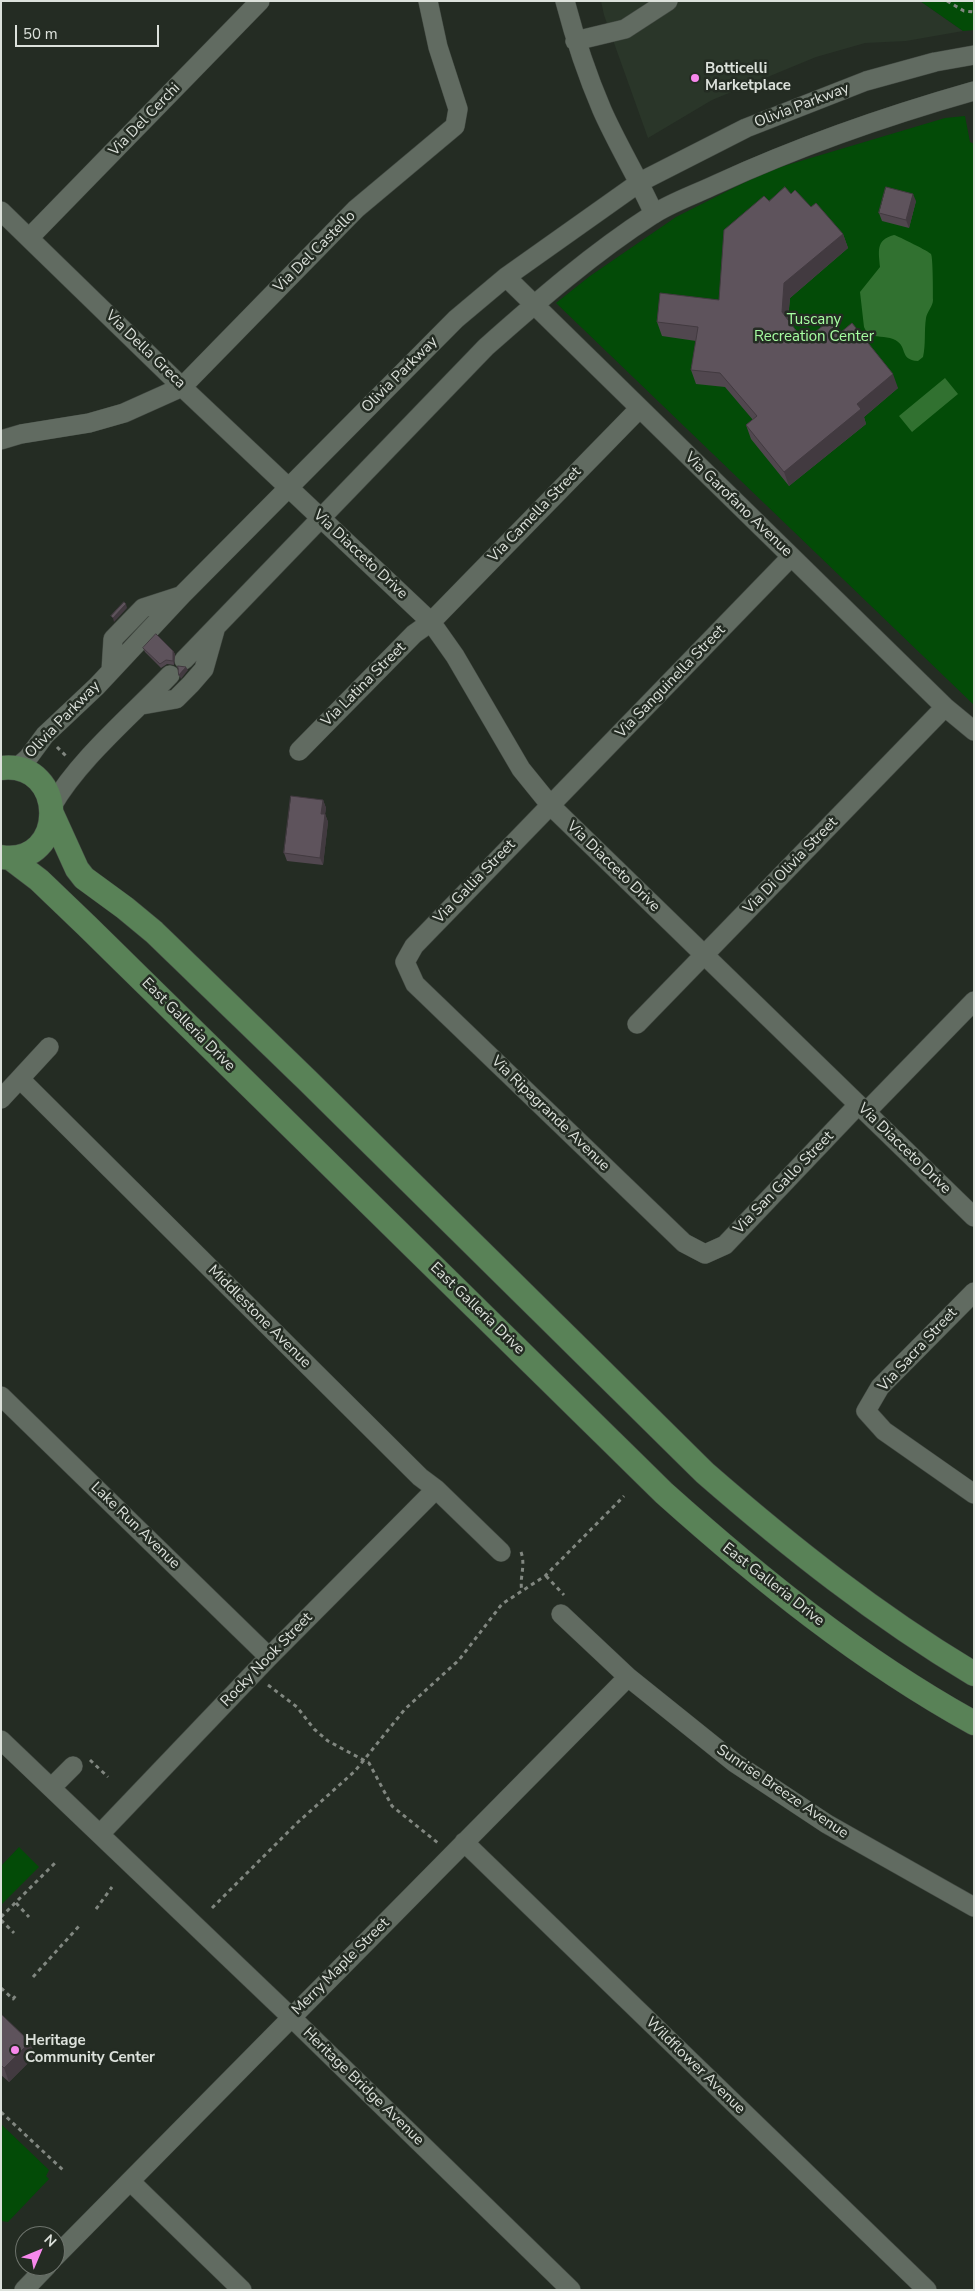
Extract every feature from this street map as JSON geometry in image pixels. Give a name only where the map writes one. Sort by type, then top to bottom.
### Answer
[{"type":"main road","points":[[6,767],[26,772],[38,780],[47,792],[52,810],[77,869],[84,878],[154,932],[706,1473],[772,1531],[865,1603],[974,1674]]},
{"type":"main road","points":[[3,857],[24,855],[37,847],[47,835],[52,821],[52,810]]},
{"type":"main road","name":"East Galleria Drive","points":[[3,857],[39,880],[88,926],[664,1493],[731,1554],[840,1637],[917,1689],[974,1723]]},
{"type":"street","name":"Via Del Cerchi","points":[[29,238],[260,1]]},
{"type":"street","name":"Via Del Castello","points":[[182,387],[356,209],[455,126],[458,109],[438,47],[428,1]]},
{"type":"street","points":[[565,1],[575,41],[602,111],[640,182],[654,214]]},
{"type":"street","points":[[575,41],[625,29],[668,1]]},
{"type":"street","name":"Olivia Parkway","points":[[6,767],[28,758],[45,735],[111,671],[114,639],[143,608],[183,594],[456,319],[506,277],[640,182],[746,128],[866,81],[935,62],[974,55]]},
{"type":"street","points":[[184,660],[486,347],[594,257],[654,214],[768,161],[879,120],[974,91]]},
{"type":"street","name":"Via Della Greca","points":[[1,211],[289,488]]},
{"type":"street","name":"Via Garofano Avenue","points":[[506,277],[533,306],[945,707],[974,731]]},
{"type":"street","points":[[1,440],[21,434],[89,423],[124,413],[182,387]]},
{"type":"street","name":"Via Camella Street","points":[[431,622],[639,409]]},
{"type":"street","name":"Via Diacceto Drive","points":[[289,488],[431,622],[456,656],[521,769],[551,806],[974,1217]]},
{"type":"street","name":"Via Sanguinella Street","points":[[551,806],[791,557]]},
{"type":"street","name":"Via Latina Street","points":[[299,751],[414,634],[431,622]]},
{"type":"street","points":[[142,705],[176,699],[204,669],[216,626]]},
{"type":"street","points":[[52,810],[64,786],[170,675]]},
{"type":"street","name":"Via Di Olivia Street","points":[[637,1024],[945,707]]},
{"type":"street","name":"Via Gallia Street","points":[[405,962],[414,946],[538,816],[551,806]]},
{"type":"street","name":"Via Ripagrande Avenue","points":[[405,962],[415,984],[684,1243],[705,1254]]},
{"type":"street","name":"Via San Gallo Street","points":[[705,1254],[725,1245],[974,1001]]},
{"type":"street","points":[[1,1099],[49,1047]]},
{"type":"street","name":"Middlestone Avenue","points":[[20,1079],[420,1477],[509,1549]]},
{"type":"street","name":"Via Sacra Street","points":[[974,1292],[880,1387],[866,1411],[884,1431],[974,1494]]},
{"type":"street","name":"Lake Run Avenue","points":[[1,1396],[269,1657]]},
{"type":"street","name":"Rocky Nook Street","points":[[100,1834],[269,1657],[436,1489]]},
{"type":"street","name":"Sunrise Breeze Avenue","points":[[564,1606],[628,1677],[735,1763],[827,1824],[974,1907]]},
{"type":"street","name":"Merry Maple Street","points":[[65,2247],[628,1677]]},
{"type":"street","name":"Heritage Bridge Avenue","points":[[1,1740],[292,2018],[571,2290]]},
{"type":"street","points":[[52,1787],[79,1760]]},
{"type":"street","name":"Wildflower Avenue","points":[[464,1842],[927,2290]]},
{"type":"street","points":[[130,2181],[242,2290]]},
{"type":"street","points":[[24,2290],[37,2276]]},
{"type":"path","points":[[947,1],[964,11],[974,12]]},
{"type":"path","points":[[53,743],[70,760]]},
{"type":"path","points":[[212,1908],[297,1823],[365,1760],[386,1730],[405,1709],[459,1660],[502,1604],[546,1576],[624,1496]]},
{"type":"path","points":[[509,1549],[523,1558],[520,1584],[522,1591]]},
{"type":"path","points":[[546,1576],[564,1606]]},
{"type":"path","points":[[268,1685],[297,1707],[314,1729],[328,1741],[365,1760],[377,1777],[392,1806],[438,1843]]},
{"type":"path","points":[[79,1760],[108,1777]]},
{"type":"path","points":[[14,1933],[1,1919],[57,1861]]},
{"type":"path","points":[[96,1908],[112,1887]]},
{"type":"path","points":[[16,1902],[30,1917]]},
{"type":"path","points":[[33,1977],[80,1925]]},
{"type":"path","points":[[1,1988],[13,1999],[17,1994]]},
{"type":"path","points":[[1,2112],[64,2171]]},
{"type":"shaded area","name":"Botticelli Marketplace","points":[[601,1],[920,1],[963,31],[906,41],[865,43],[816,57],[712,100],[648,138],[604,15]]},
{"type":"shaded area","points":[[894,235],[925,250],[932,257],[933,302],[926,318],[923,357],[918,361],[908,358],[898,342],[890,338],[868,335],[864,327],[860,292],[880,267],[879,252],[881,243]]},
{"type":"shaded area","points":[[945,378],[958,394],[912,432],[899,416]]},
{"type":"green space","points":[[920,1],[974,1],[974,30],[963,31]]},
{"type":"green space","name":"Tuscany Recreation Center","points":[[965,116],[970,142],[974,144],[974,705],[556,303],[590,276],[676,217],[767,171],[945,118]]},
{"type":"green space","points":[[19,1847],[39,1867],[1,1905],[1,1866]]},
{"type":"green space","points":[[1,2124],[49,2170],[46,2176],[49,2179],[8,2222],[1,2221]]},
{"type":"building","points":[[785,187],[791,194],[795,190],[811,207],[816,203],[843,234],[784,283],[782,312],[804,341],[830,320],[840,333],[852,323],[893,374],[857,404],[861,409],[784,472],[746,425],[757,416],[720,373],[691,370],[698,327],[657,322],[660,293],[719,300],[724,230],[764,196],[769,201]]},
{"type":"building","points":[[886,187],[913,194],[906,220],[879,213]]},
{"type":"building","points":[[124,602],[126,604],[113,618],[111,616]]},
{"type":"building","points":[[156,634],[173,651],[173,661],[166,660],[160,664],[143,648]]},
{"type":"building","points":[[178,666],[186,667],[179,675]]},
{"type":"building","points":[[291,796],[323,800],[321,814],[325,814],[320,858],[284,853]]},
{"type":"building","points":[[1,2014],[30,2042],[4,2068],[1,2065]]},
{"type":"place","name":"Botticelli Marketplace","points":[[695,78]]},
{"type":"place","name":"Heritage Community Center","points":[[15,2050]]}]
